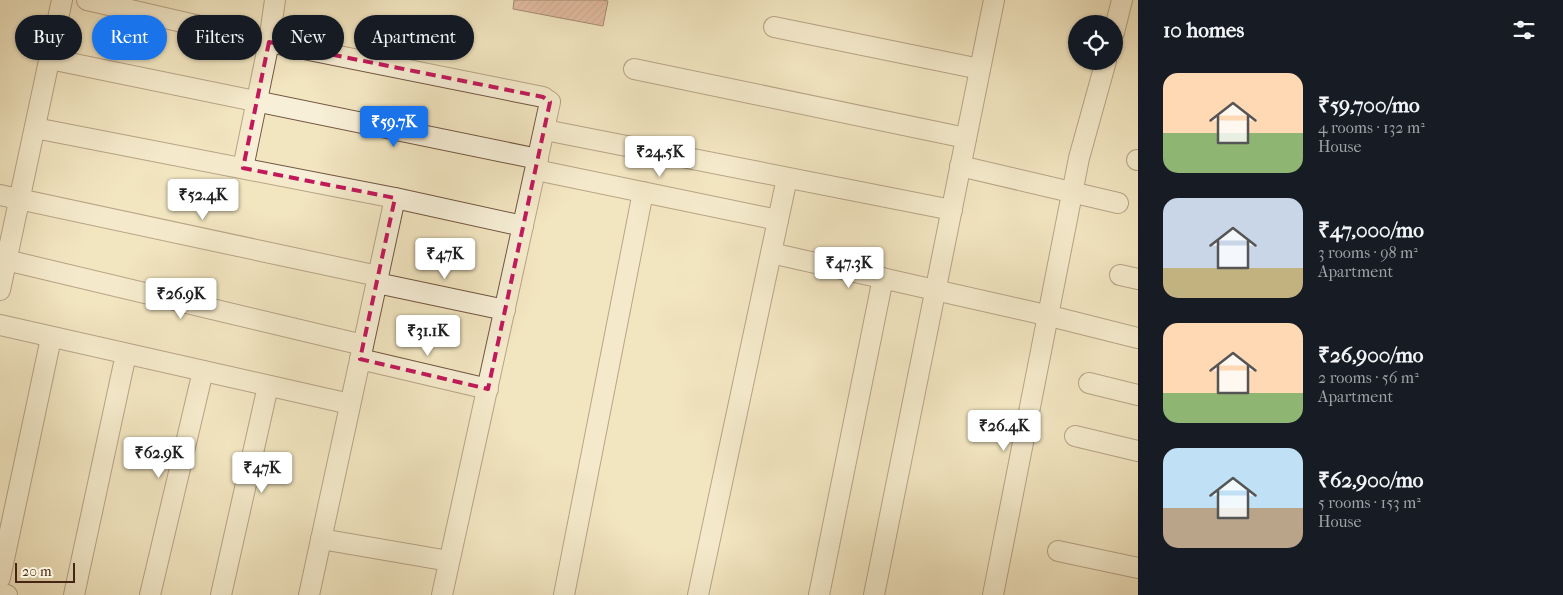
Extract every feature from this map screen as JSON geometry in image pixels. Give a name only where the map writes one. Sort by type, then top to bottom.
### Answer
[{"type":"street","points":[[59,15],[62,0]]},
{"type":"street","points":[[87,0],[269,42],[543,97],[548,100],[550,105],[545,130],[442,595]]},
{"type":"street","points":[[243,168],[269,42],[275,0]]},
{"type":"street","points":[[874,595],[994,0]]},
{"type":"street","points":[[1118,15],[1122,0]]},
{"type":"street","points":[[774,27],[980,69]]},
{"type":"street","points":[[0,290],[50,60]]},
{"type":"street","points":[[55,60],[537,164],[643,192],[778,220]]},
{"type":"street","points":[[634,69],[966,138]]},
{"type":"street","points":[[993,595],[1080,158],[1104,70]]},
{"type":"street","points":[[35,128],[396,198],[523,226]]},
{"type":"street","points":[[545,130],[952,210]]},
{"type":"street","points":[[960,166],[1118,203]]},
{"type":"street","points":[[698,595],[787,178]]},
{"type":"street","points":[[564,595],[643,192]]},
{"type":"street","points":[[0,196],[505,310]]},
{"type":"street","points":[[309,595],[396,198]]},
{"type":"street","points":[[771,253],[1050,316],[1138,338]]},
{"type":"street","points":[[6,260],[362,352],[488,390]]},
{"type":"street","points":[[819,595],[883,278]]},
{"type":"street","points":[[0,325],[350,404]]},
{"type":"street","points":[[0,578],[51,338]]},
{"type":"street","points":[[74,595],[126,354]]},
{"type":"street","points":[[150,595],[203,371]]},
{"type":"street","points":[[1089,383],[1138,395]]},
{"type":"street","points":[[221,595],[268,386]]},
{"type":"street","points":[[1075,436],[1138,451]]},
{"type":"street","points":[[321,539],[450,561]]},
{"type":"street","points":[[1058,551],[1138,568]]},
{"type":"street","points":[[0,594],[7,595]]},
{"type":"highlighted area","points":[[269,42],[543,97],[550,102],[488,389],[360,359],[395,198],[243,168]]},
{"type":"building","points":[[514,0],[608,1],[603,26],[513,9]]}]
